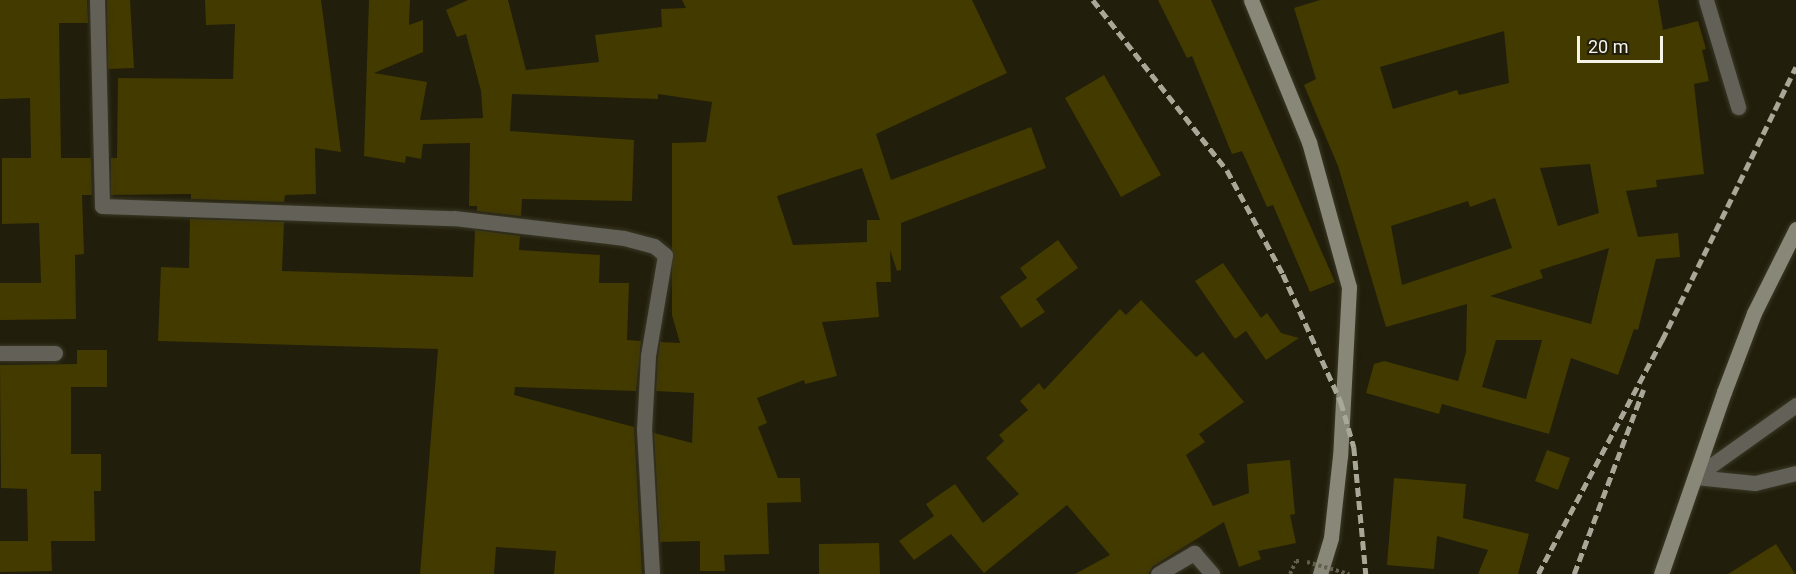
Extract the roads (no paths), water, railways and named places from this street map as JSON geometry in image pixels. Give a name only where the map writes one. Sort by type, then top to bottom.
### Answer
[{"type":"street","points":[[97,0],[102,206],[454,218],[624,238],[654,246],[665,255],[648,356],[644,429],[652,574]]},
{"type":"street","points":[[1251,0],[1310,142],[1348,286],[1340,456],[1331,538],[1320,574]]},
{"type":"street","points":[[1706,0],[1738,108]]},
{"type":"street","points":[[1661,574],[1754,313],[1796,229]]},
{"type":"street","points":[[0,353],[55,353]]},
{"type":"street","points":[[1695,477],[1796,405]]},
{"type":"street","points":[[1695,477],[1755,483],[1796,472]]},
{"type":"street","points":[[1158,574],[1194,553],[1212,574]]},
{"type":"railway","points":[[1093,0],[1227,170],[1283,274],[1341,402],[1354,447],[1366,574]]},
{"type":"railway","points":[[1538,574],[1662,340],[1796,67]]},
{"type":"railway","points":[[1574,574],[1643,390]]}]
